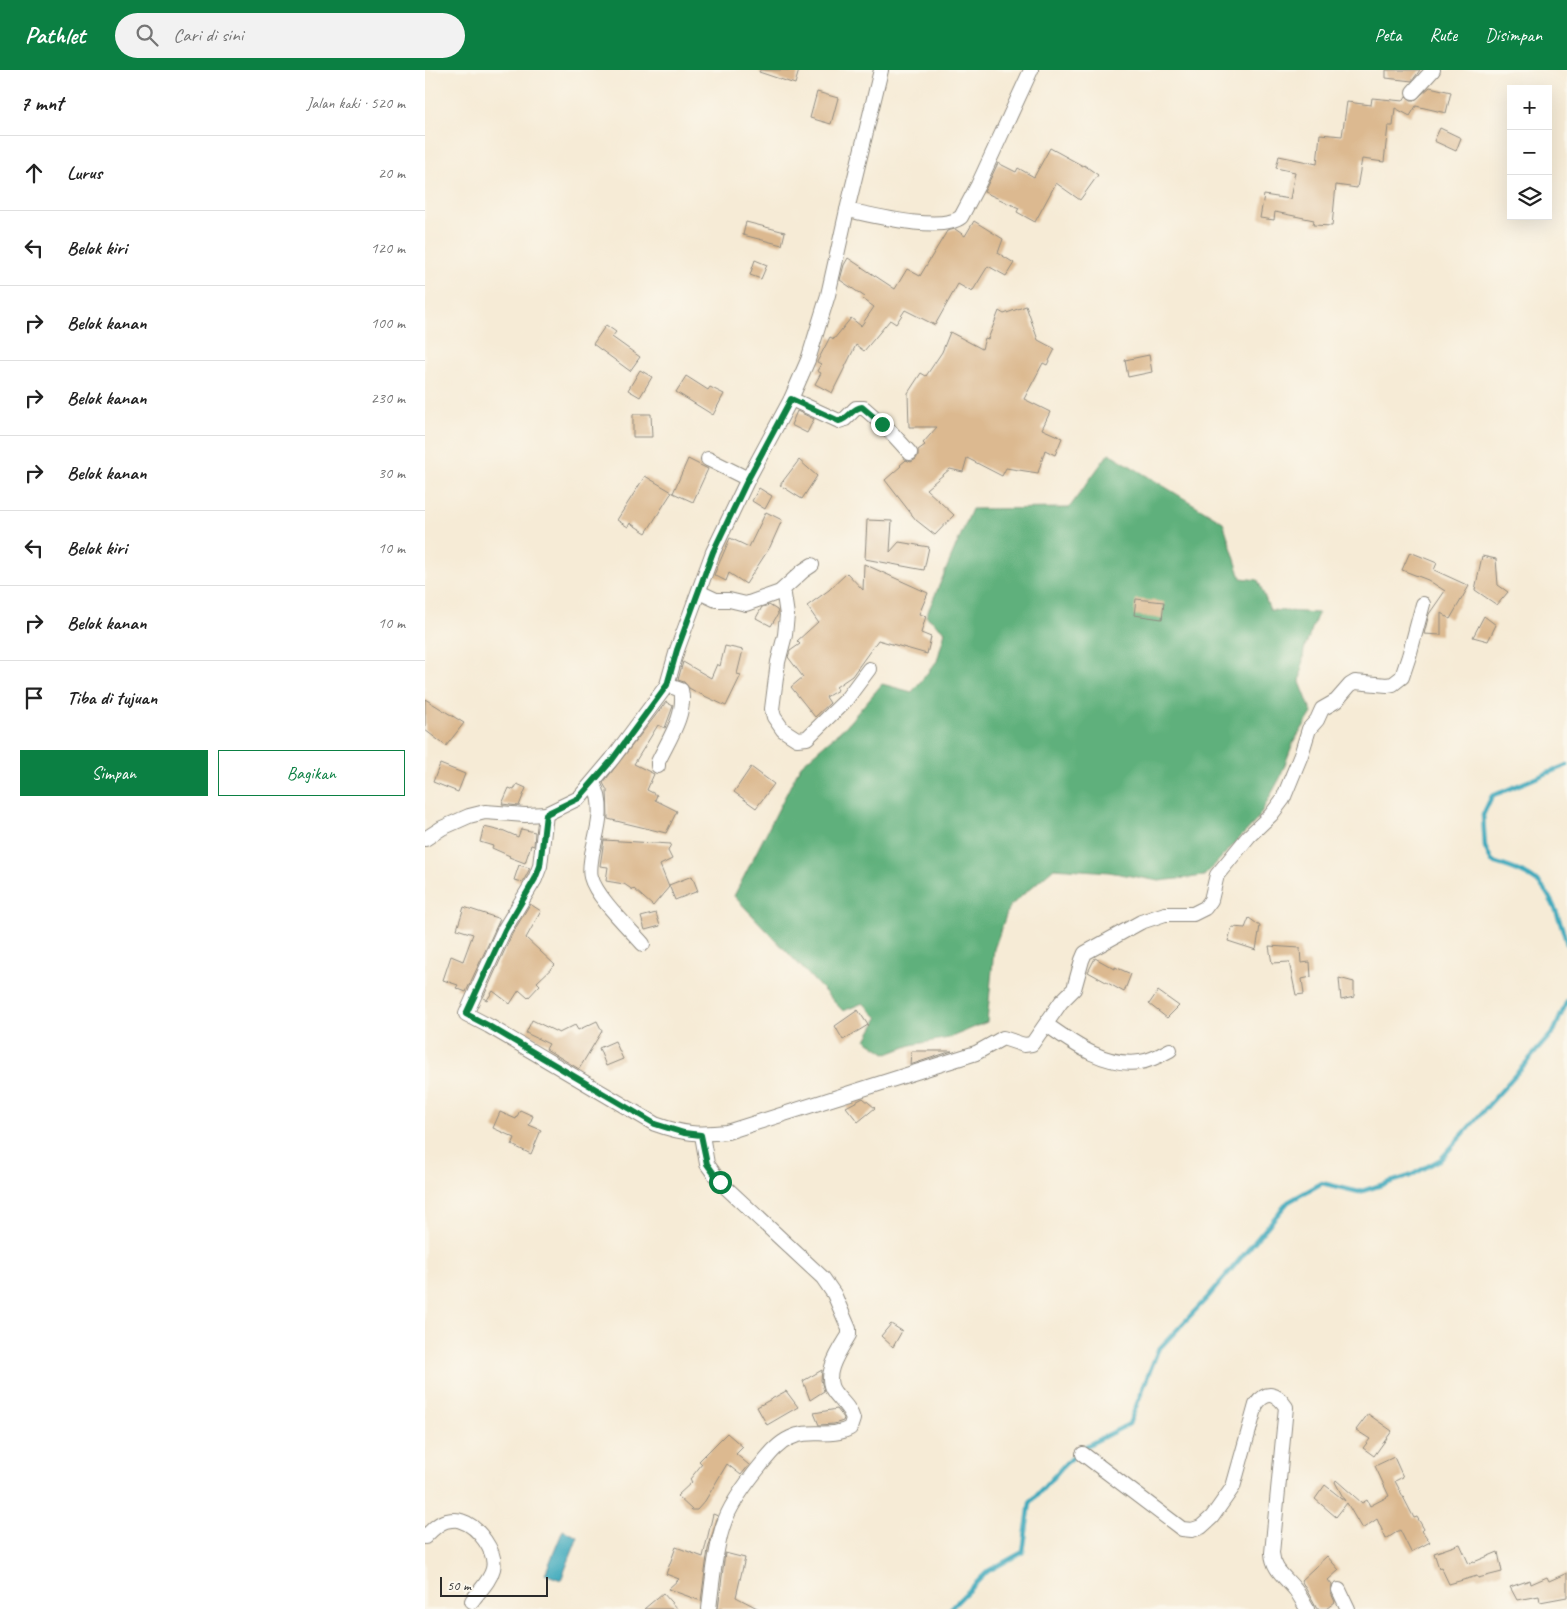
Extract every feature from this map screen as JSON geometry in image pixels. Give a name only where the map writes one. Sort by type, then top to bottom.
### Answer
[{"type":"street","points":[[425,839],[442,828],[469,816],[485,812],[525,815],[546,814],[579,798],[593,783],[667,685],[677,650],[713,552],[748,479],[791,399],[808,360],[828,295],[881,70]]},
{"type":"street","points":[[847,210],[889,218],[939,224],[948,223],[961,217],[978,185],[1031,70]]},
{"type":"street","points":[[1413,92],[1433,70]]},
{"type":"street","points":[[791,399],[839,421],[845,419],[856,408],[864,408],[889,430],[909,453]]},
{"type":"street","points":[[708,459],[748,479]]},
{"type":"street","points":[[699,592],[715,600],[729,600],[747,604],[780,592],[812,565]]},
{"type":"street","points":[[780,592],[784,596],[787,615],[772,709],[774,717],[783,730],[797,739],[807,738],[845,701],[869,669]]},
{"type":"street","points":[[546,814],[540,866],[535,879],[505,930],[466,1014],[655,1124],[684,1133],[701,1135],[727,1132],[976,1053],[1003,1038],[1030,1046],[1047,1025],[1061,1002],[1074,989],[1085,953],[1141,922],[1165,914],[1193,914],[1205,908],[1211,900],[1217,875],[1249,836],[1271,815],[1283,798],[1301,755],[1309,729],[1317,720],[1322,709],[1337,701],[1352,683],[1361,682],[1387,685],[1393,684],[1401,677],[1409,656],[1423,604]]},
{"type":"street","points":[[658,766],[658,762],[679,717],[681,704],[681,690],[667,685]]},
{"type":"street","points":[[593,783],[598,792],[600,808],[591,865],[592,881],[604,900],[643,944]]},
{"type":"street","points":[[1047,1025],[1069,1041],[1096,1056],[1109,1060],[1141,1062],[1170,1050]]},
{"type":"street","points":[[701,1135],[707,1164],[715,1176],[823,1278],[834,1294],[849,1329],[849,1335],[832,1368],[831,1381],[834,1392],[848,1408],[853,1419],[850,1428],[841,1432],[801,1434],[788,1438],[775,1448],[757,1470],[736,1498],[726,1518],[721,1536],[709,1609]]},
{"type":"street","points":[[1083,1454],[1182,1529],[1192,1530],[1201,1527],[1213,1517],[1233,1487],[1256,1405],[1261,1398],[1274,1395],[1281,1400],[1286,1408],[1272,1553],[1273,1562],[1279,1572],[1295,1589],[1307,1609]]},
{"type":"street","points":[[425,1538],[442,1522],[457,1520],[468,1524],[485,1541],[493,1556],[493,1570],[487,1582],[472,1601]]},
{"type":"street","points":[[1339,1590],[1348,1609]]},
{"type":"green space","points":[[1109,453],[1223,522],[1241,578],[1258,580],[1270,610],[1318,613],[1304,650],[1300,682],[1312,713],[1293,743],[1280,778],[1257,820],[1204,876],[1159,881],[1109,872],[1054,868],[1009,907],[994,949],[987,1022],[949,1038],[911,1045],[887,1054],[866,1040],[878,1018],[863,1003],[843,1011],[734,896],[801,765],[846,726],[882,684],[912,692],[937,661],[945,632],[926,616],[972,509],[1069,508]]},
{"type":"water","points":[[563,1530],[578,1537],[561,1580],[545,1574]]},
{"type":"building","points":[[760,70],[799,70],[795,84],[759,72]]},
{"type":"building","points":[[1386,70],[1420,70],[1412,81],[1386,78]]},
{"type":"building","points":[[1430,87],[1451,92],[1446,113],[1416,106],[1410,116],[1395,108],[1393,126],[1388,126],[1384,162],[1362,159],[1357,188],[1336,185],[1332,226],[1313,225],[1314,220],[1275,212],[1274,220],[1260,218],[1264,195],[1290,199],[1295,172],[1276,168],[1279,156],[1317,164],[1320,134],[1342,136],[1347,102],[1371,105],[1372,98],[1403,101],[1406,96],[1411,100],[1415,100]]},
{"type":"building","points":[[817,92],[838,98],[831,124],[810,118]]},
{"type":"building","points":[[1440,128],[1461,138],[1456,151],[1434,141]]},
{"type":"building","points":[[1050,148],[1084,165],[1098,175],[1080,200],[1056,183],[1035,222],[1017,212],[1019,208],[984,192],[998,163],[1016,172],[1018,168],[1034,177]]},
{"type":"building","points":[[974,221],[1003,239],[998,253],[1014,263],[1006,276],[988,266],[972,292],[958,284],[935,325],[905,310],[896,324],[890,320],[864,351],[856,345],[832,393],[815,384],[821,373],[817,371],[821,364],[817,362],[830,337],[834,339],[851,318],[861,326],[874,307],[863,299],[865,297],[840,280],[848,258],[895,289],[907,269],[920,276],[947,231],[955,229],[965,236]]},
{"type":"building","points":[[746,222],[785,232],[782,245],[743,235]]},
{"type":"building","points":[[755,260],[767,265],[761,279],[750,275]]},
{"type":"building","points":[[1026,306],[1038,340],[1055,349],[1047,365],[1043,363],[1024,399],[1050,412],[1042,429],[1062,438],[1055,455],[1045,450],[1038,473],[1006,468],[1002,476],[967,458],[963,472],[950,469],[926,489],[954,515],[935,535],[916,520],[885,480],[906,460],[911,462],[916,459],[918,450],[925,445],[923,443],[937,427],[909,427],[908,393],[921,373],[926,376],[942,352],[950,332],[982,349],[985,338],[988,339],[999,311],[1004,314]]},
{"type":"building","points":[[606,325],[616,332],[612,337],[640,357],[630,371],[593,344]]},
{"type":"building","points":[[1149,355],[1152,372],[1128,377],[1125,360]]},
{"type":"building","points":[[640,370],[652,377],[640,397],[628,390]]},
{"type":"building","points":[[686,376],[708,390],[710,387],[724,394],[713,415],[676,392]]},
{"type":"building","points":[[797,411],[814,419],[807,433],[791,425]]},
{"type":"building","points":[[633,414],[651,414],[652,437],[633,437]]},
{"type":"building","points":[[688,459],[708,469],[693,502],[673,493]]},
{"type":"building","points":[[799,460],[817,476],[802,499],[780,485]]},
{"type":"building","points":[[645,476],[672,492],[646,533],[630,523],[628,527],[617,520]]},
{"type":"building","points":[[759,488],[772,496],[765,509],[752,501]]},
{"type":"building","points":[[766,512],[782,520],[770,547],[746,584],[729,573],[726,581],[714,575],[730,538],[749,547]]},
{"type":"building","points":[[867,520],[892,521],[890,552],[899,542],[929,547],[924,570],[865,559]]},
{"type":"building","points":[[1410,552],[1437,563],[1434,570],[1469,586],[1450,619],[1441,613],[1441,635],[1424,634],[1429,614],[1445,591],[1428,580],[1402,570]]},
{"type":"building","points":[[1482,556],[1496,559],[1498,585],[1508,592],[1497,605],[1475,590]]},
{"type":"building","points":[[864,564],[928,593],[919,614],[926,616],[921,633],[931,637],[927,654],[878,640],[852,676],[836,687],[838,690],[826,697],[830,703],[815,717],[791,687],[803,677],[788,657],[790,651],[800,644],[797,641],[818,622],[807,606],[829,590],[847,573],[863,590]]},
{"type":"building","points":[[1136,599],[1164,602],[1162,619],[1134,615]]},
{"type":"building","points":[[769,605],[777,610],[778,614],[771,626],[756,618],[762,607]]},
{"type":"building","points":[[1484,616],[1496,625],[1488,641],[1473,637]]},
{"type":"building","points":[[725,646],[743,650],[737,674],[741,675],[726,706],[696,692],[684,682],[678,680],[683,662],[711,678],[717,664],[720,666]]},
{"type":"building","points":[[425,699],[464,723],[446,746],[425,730]]},
{"type":"building","points":[[666,702],[673,706],[665,728],[658,725],[634,764],[654,774],[647,790],[657,795],[655,800],[677,811],[666,833],[608,819],[607,790],[603,783]]},
{"type":"building","points":[[440,764],[465,774],[458,792],[433,782]]},
{"type":"building","points":[[751,767],[774,784],[756,808],[734,792]]},
{"type":"building","points":[[517,784],[526,788],[519,806],[502,804],[509,788],[514,790]]},
{"type":"building","points":[[484,827],[502,830],[518,837],[521,829],[535,832],[534,846],[531,845],[525,863],[492,848],[493,846],[480,842]]},
{"type":"building","points":[[604,840],[671,844],[668,851],[672,859],[660,865],[669,887],[653,906],[634,889],[624,884],[606,881],[608,867],[600,866]]},
{"type":"building","points":[[519,865],[530,868],[523,882],[514,880]]},
{"type":"building","points":[[692,876],[698,891],[675,900],[669,885]]},
{"type":"building","points":[[530,904],[541,911],[526,938],[555,965],[537,982],[540,985],[528,998],[519,990],[510,1004],[493,991],[487,1000],[483,998],[512,934]]},
{"type":"building","points":[[464,907],[500,919],[466,992],[456,988],[458,985],[443,980],[451,956],[463,961],[473,934],[457,929]]},
{"type":"building","points":[[656,913],[660,926],[645,930],[641,917]]},
{"type":"building","points":[[1249,918],[1260,926],[1256,950],[1228,941],[1232,927],[1245,928]]},
{"type":"building","points":[[1269,946],[1300,948],[1301,963],[1310,962],[1311,977],[1302,979],[1304,994],[1296,995],[1289,962],[1272,963]]},
{"type":"building","points":[[1095,958],[1115,969],[1115,967],[1131,974],[1124,992],[1088,972]]},
{"type":"building","points":[[1339,978],[1354,982],[1354,997],[1341,1000]]},
{"type":"building","points":[[1158,991],[1179,1006],[1167,1018],[1149,1004]]},
{"type":"building","points":[[858,1010],[868,1025],[843,1040],[835,1026]]},
{"type":"building","points":[[532,1020],[559,1033],[575,1025],[578,1030],[597,1021],[602,1031],[579,1069],[546,1049],[549,1044],[526,1033]]},
{"type":"building","points":[[615,1041],[623,1059],[606,1066],[599,1048]]},
{"type":"building","points":[[911,1051],[952,1051],[910,1065]]},
{"type":"building","points":[[863,1098],[875,1108],[858,1122],[846,1107]]},
{"type":"building","points":[[520,1110],[533,1116],[529,1125],[541,1130],[531,1154],[512,1145],[515,1138],[493,1128],[500,1112],[516,1119]]},
{"type":"building","points":[[891,1324],[902,1331],[893,1347],[881,1336]]},
{"type":"building","points":[[822,1370],[821,1380],[824,1391],[810,1400],[803,1381]]},
{"type":"building","points":[[786,1391],[798,1407],[767,1425],[757,1407]]},
{"type":"building","points":[[837,1409],[844,1418],[843,1421],[819,1425],[814,1413]]},
{"type":"building","points":[[1368,1414],[1392,1431],[1374,1456],[1363,1448],[1370,1439],[1356,1430]]},
{"type":"building","points":[[727,1433],[743,1447],[736,1454],[749,1465],[741,1475],[727,1464],[705,1501],[697,1510],[692,1510],[677,1496],[692,1482],[690,1479],[702,1464],[699,1461]]},
{"type":"building","points":[[1394,1457],[1403,1477],[1395,1481],[1414,1518],[1417,1517],[1424,1529],[1422,1531],[1430,1542],[1411,1552],[1400,1530],[1386,1539],[1377,1519],[1362,1529],[1347,1503],[1336,1517],[1315,1499],[1325,1485],[1345,1501],[1335,1482],[1336,1480],[1362,1503],[1367,1500],[1370,1506],[1389,1496],[1375,1466]]},
{"type":"building","points":[[713,1514],[718,1516],[708,1549],[701,1601],[668,1589],[679,1579],[666,1574],[676,1547],[703,1557]]},
{"type":"building","points":[[1460,1544],[1469,1564],[1498,1552],[1502,1572],[1478,1578],[1477,1576],[1449,1584],[1441,1567],[1439,1568],[1434,1553]]},
{"type":"building","points":[[725,1553],[745,1558],[736,1597],[759,1609],[718,1609]]},
{"type":"building","points":[[1327,1556],[1339,1570],[1328,1580],[1332,1585],[1331,1593],[1335,1602],[1326,1609],[1317,1609],[1301,1580]]},
{"type":"building","points":[[1567,1573],[1567,1597],[1540,1602],[1539,1596],[1517,1600],[1510,1587],[1530,1580],[1531,1584],[1547,1577],[1549,1581]]},
{"type":"building","points":[[663,1593],[677,1609],[644,1609]]},
{"type":"waterway","points":[[1567,765],[1492,796],[1483,815],[1485,847],[1492,862],[1525,874],[1541,886],[1555,910],[1567,945]]},
{"type":"waterway","points":[[950,1609],[988,1571],[1023,1552],[1030,1503],[1065,1464],[1086,1446],[1129,1424],[1158,1350],[1208,1297],[1288,1202],[1322,1183],[1359,1192],[1410,1176],[1441,1159],[1554,1031],[1567,1001]]},
{"type":"route","points":[[720,1182],[707,1164],[701,1135],[684,1133],[655,1124],[466,1014],[505,930],[535,879],[540,866],[546,814],[579,798],[612,760],[667,685],[677,650],[713,552],[748,479],[791,399],[839,421],[843,421],[856,408],[862,407],[882,424]]}]
